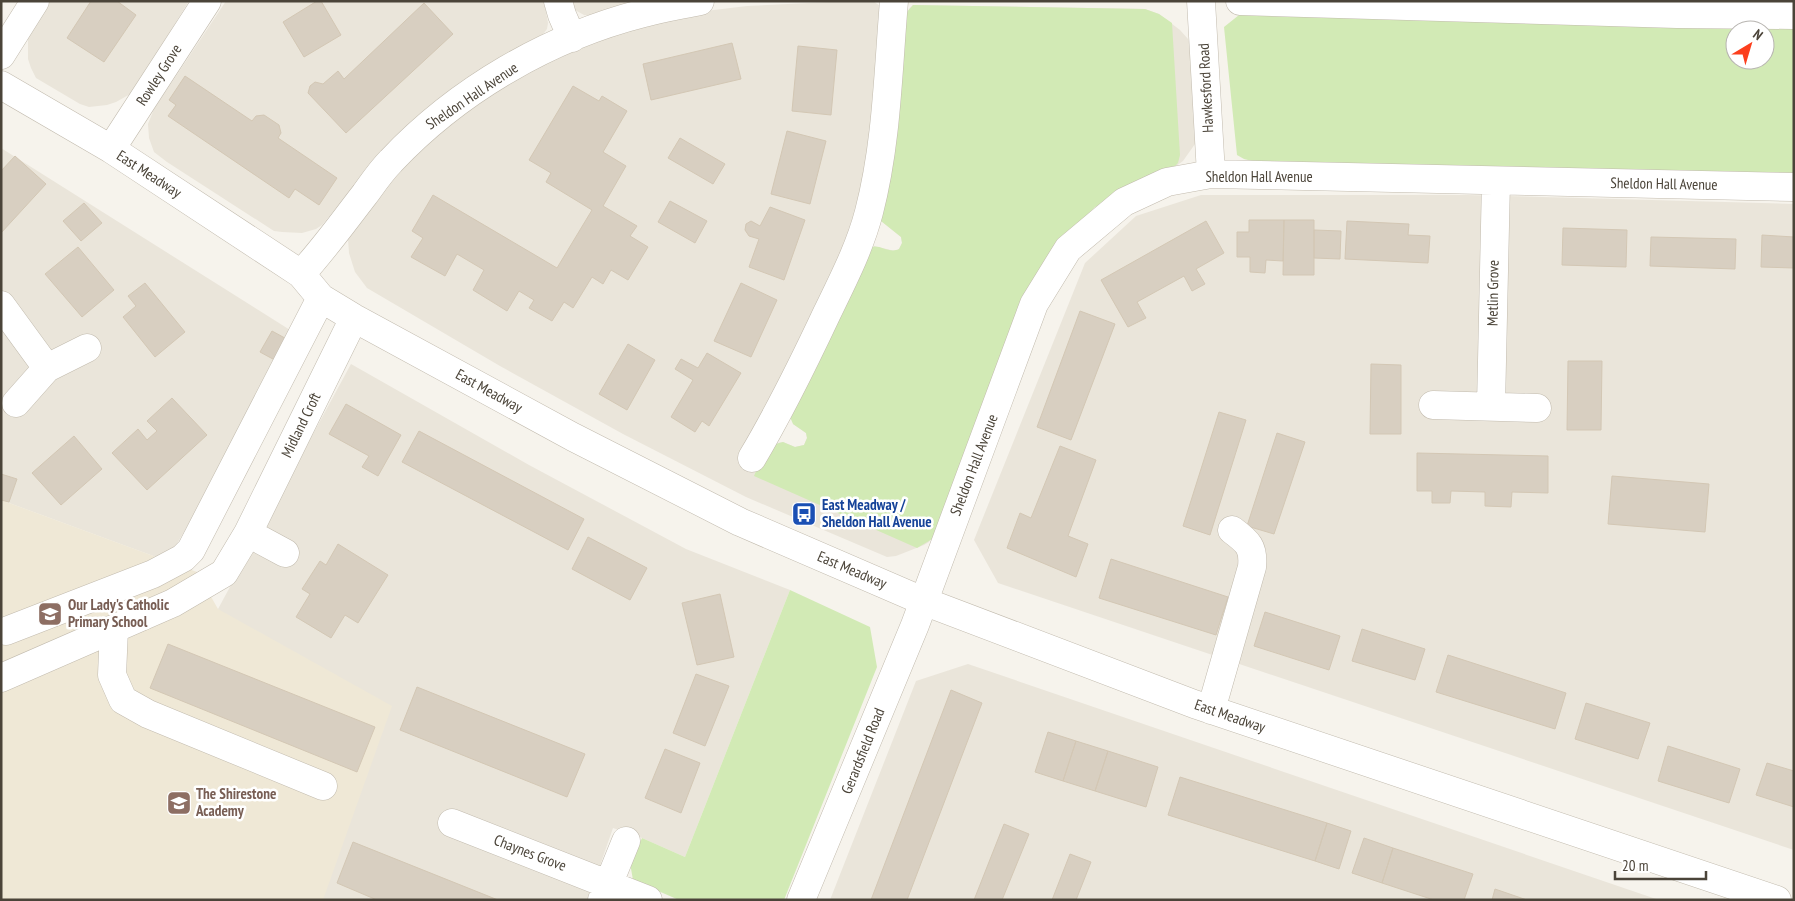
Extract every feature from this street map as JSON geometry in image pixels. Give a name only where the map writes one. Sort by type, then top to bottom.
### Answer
[{"type":"street","points":[[1,55],[35,1]]},
{"type":"street","name":"Rowley Grove","points":[[111,149],[207,1]]},
{"type":"street","points":[[558,1],[572,38]]},
{"type":"street","name":"Sheldon Hall Avenue","points":[[301,274],[389,163],[421,130],[455,103],[524,60],[572,38],[643,13],[700,1]]},
{"type":"street","points":[[752,458],[772,424],[819,330],[864,229],[874,190],[884,131],[894,1]]},
{"type":"street","name":"Hawkesford Road","points":[[1200,1],[1211,174]]},
{"type":"street","points":[[1240,1],[1677,8],[1794,15]]},
{"type":"street","name":"East Meadway","points":[[1,85],[111,149],[301,274],[321,298],[354,318],[573,438],[740,522],[923,601],[1211,710],[1777,900]]},
{"type":"street","name":"Sheldon Hall Avenue","points":[[923,601],[1034,304],[1068,249],[1124,202],[1167,182],[1211,174],[1794,187]]},
{"type":"street","name":"Metlin Grove","points":[[1491,406],[1496,181]]},
{"type":"street","points":[[6,631],[153,574],[182,558],[191,550],[321,298]]},
{"type":"street","points":[[1,305],[47,368]]},
{"type":"street","name":"Midland Croft","points":[[114,629],[173,603],[224,573],[248,533],[354,318]]},
{"type":"street","points":[[16,403],[47,368],[87,348]]},
{"type":"street","points":[[1433,405],[1536,408]]},
{"type":"street","points":[[1211,710],[1252,567],[1253,555],[1251,548],[1232,530]]},
{"type":"street","points":[[248,533],[286,553]]},
{"type":"street","name":"Gerardsfield Road","points":[[801,900],[915,625],[923,601]]},
{"type":"street","points":[[1,678],[114,629],[112,675],[123,700],[148,714],[323,786]]},
{"type":"street","name":"Chaynes Grove","points":[[452,823],[605,892],[648,900]]},
{"type":"street","points":[[605,892],[626,841]]},
{"type":"shaded area","points":[[48,1],[189,1],[132,93],[107,105],[89,107],[80,104],[36,78],[31,68],[28,59],[28,38]]},
{"type":"shaded area","points":[[226,1],[544,1],[548,23],[547,29],[541,37],[357,183],[322,225],[302,233],[282,232],[274,231],[167,162],[154,152],[149,138],[148,124],[154,109]]},
{"type":"shaded area","points":[[570,1],[648,1],[594,16],[584,15],[575,10]]},
{"type":"shaded area","points":[[873,1],[883,8],[872,146],[847,250],[739,460],[778,443],[783,442],[795,447],[804,445],[807,438],[806,433],[793,424],[874,246],[895,251],[899,249],[902,243],[901,237],[881,221],[909,9],[913,5],[1145,9],[1159,14],[1180,30],[1188,39],[1192,51],[1197,133],[1195,144],[1183,161],[1172,169],[1095,207],[1062,242],[929,542],[924,545],[896,556],[887,557],[746,497],[623,434],[500,366],[367,288],[355,272],[349,253],[348,239],[354,223],[401,164],[484,95],[535,66],[584,45],[689,13],[747,6]]},
{"type":"shaded area","points":[[1,148],[298,335],[167,561],[1,500]]},
{"type":"shaded area","points":[[1201,195],[1467,195],[1794,204],[1794,850],[998,583],[974,540],[1085,263],[1136,216]]},
{"type":"shaded area","points":[[351,364],[529,465],[686,549],[790,590],[685,857],[642,838],[613,828],[588,900],[323,900],[218,609]]},
{"type":"shaded area","name":"The Shirestone Academy","points":[[1,500],[197,572],[218,609],[392,706],[323,900],[1,900]]},
{"type":"shaded area","points":[[968,664],[1659,900],[830,900],[916,681]]},
{"type":"green space","points":[[913,5],[1145,9],[1159,14],[1172,23],[1180,155],[1178,163],[1172,169],[1095,207],[1062,242],[934,538],[917,548],[754,476],[764,454],[771,447],[783,442],[795,447],[804,445],[807,438],[806,433],[793,424],[790,417],[871,247],[895,250],[899,249],[902,243],[901,237],[881,221],[879,212],[905,14]]},
{"type":"green space","points":[[1251,12],[1725,21],[1725,70],[1775,70],[1775,22],[1794,22],[1794,173],[1260,163],[1244,159],[1237,155],[1224,27],[1239,15]]},
{"type":"green space","points":[[790,590],[870,627],[877,667],[784,900],[679,900],[633,880],[630,863],[642,838],[685,857]]},
{"type":"building","points":[[91,1],[117,1],[136,15],[104,62],[67,38]]},
{"type":"building","points":[[317,1],[321,1],[341,35],[304,57],[283,22]]},
{"type":"building","points":[[424,3],[453,34],[346,133],[308,93],[310,86],[315,82],[323,84],[338,71],[344,79]]},
{"type":"building","points":[[732,43],[741,79],[651,100],[643,64]]},
{"type":"building","points":[[798,46],[837,50],[831,115],[792,111]]},
{"type":"building","points":[[185,76],[252,121],[256,116],[264,115],[279,125],[281,133],[278,138],[337,178],[319,205],[295,189],[289,198],[168,116],[176,105],[169,100]]},
{"type":"building","points":[[573,86],[599,101],[602,96],[627,111],[603,152],[626,166],[603,206],[637,226],[630,236],[648,247],[628,280],[611,270],[603,284],[592,277],[573,308],[564,302],[552,321],[529,308],[534,300],[519,291],[507,311],[473,290],[484,270],[457,254],[445,276],[411,257],[423,238],[412,231],[433,195],[557,268],[592,210],[546,182],[551,173],[529,160]]},
{"type":"building","points":[[787,131],[826,141],[810,204],[771,194]]},
{"type":"building","points":[[680,138],[725,164],[713,184],[668,158]]},
{"type":"building","points":[[15,156],[46,184],[1,233],[1,171]]},
{"type":"building","points":[[670,201],[707,221],[695,243],[658,222]]},
{"type":"building","points":[[84,203],[102,223],[81,241],[63,221]]},
{"type":"building","points":[[770,207],[805,220],[784,280],[749,267],[759,239],[749,236],[745,230],[746,224],[751,221],[760,226]]},
{"type":"building","points":[[1249,220],[1284,220],[1283,261],[1266,260],[1265,273],[1250,272],[1250,257],[1237,257],[1237,232],[1249,232]]},
{"type":"building","points":[[1284,220],[1314,220],[1314,275],[1283,275]]},
{"type":"building","points":[[1206,221],[1224,253],[1196,269],[1205,284],[1192,291],[1184,276],[1137,302],[1146,318],[1128,327],[1101,280]]},
{"type":"building","points":[[1347,221],[1409,224],[1408,235],[1430,236],[1428,263],[1345,259]]},
{"type":"building","points":[[1563,228],[1627,230],[1626,267],[1562,265]]},
{"type":"building","points":[[1314,230],[1341,231],[1340,259],[1314,258]]},
{"type":"building","points":[[1762,235],[1794,237],[1794,268],[1761,267]]},
{"type":"building","points":[[1651,237],[1736,239],[1735,269],[1650,266]]},
{"type":"building","points":[[78,247],[114,290],[82,317],[45,274]]},
{"type":"building","points":[[145,283],[185,332],[155,357],[123,317],[136,306],[128,296]]},
{"type":"building","points":[[741,283],[777,300],[751,357],[714,341]]},
{"type":"building","points":[[1080,311],[1115,324],[1071,440],[1037,427]]},
{"type":"building","points":[[272,331],[294,343],[282,364],[260,352]]},
{"type":"building","points":[[628,344],[655,360],[627,410],[599,394]]},
{"type":"building","points":[[707,353],[741,373],[709,426],[702,421],[695,432],[671,417],[693,380],[675,369],[681,359],[698,368]]},
{"type":"building","points":[[1568,361],[1602,361],[1601,430],[1567,430]]},
{"type":"building","points":[[1371,364],[1401,365],[1401,434],[1370,434]]},
{"type":"building","points":[[172,398],[207,435],[147,490],[112,453],[138,429],[147,440],[157,431],[147,421]]},
{"type":"building","points":[[346,404],[401,435],[378,476],[362,467],[369,456],[329,434]]},
{"type":"building","points":[[1219,412],[1246,420],[1210,535],[1183,526]]},
{"type":"building","points":[[419,431],[584,519],[568,550],[402,462]]},
{"type":"building","points":[[1277,433],[1305,442],[1274,534],[1247,526]]},
{"type":"building","points":[[74,436],[102,469],[61,505],[32,473]]},
{"type":"building","points":[[1060,446],[1096,460],[1068,536],[1088,544],[1076,577],[1007,548],[1020,513],[1031,518]]},
{"type":"building","points":[[1417,453],[1548,456],[1548,493],[1512,492],[1511,507],[1485,506],[1485,492],[1451,491],[1450,503],[1432,503],[1432,491],[1417,491]]},
{"type":"building","points":[[1,474],[17,479],[9,502],[1,500]]},
{"type":"building","points":[[1612,476],[1709,484],[1705,532],[1608,524]]},
{"type":"building","points":[[588,537],[647,568],[630,600],[572,569]]},
{"type":"building","points":[[338,544],[388,575],[358,623],[345,615],[331,638],[296,617],[310,594],[302,589],[320,561],[326,565]]},
{"type":"building","points":[[1111,559],[1228,597],[1216,635],[1099,598]]},
{"type":"building","points":[[720,594],[734,657],[697,665],[682,603]]},
{"type":"building","points":[[1265,612],[1340,636],[1329,670],[1254,646]]},
{"type":"building","points":[[1362,629],[1425,649],[1415,680],[1352,661]]},
{"type":"building","points":[[168,644],[375,727],[357,772],[150,688]]},
{"type":"building","points":[[1448,655],[1566,693],[1555,729],[1436,692]]},
{"type":"building","points":[[696,674],[729,686],[705,746],[673,733]]},
{"type":"building","points":[[417,687],[585,754],[567,797],[400,730]]},
{"type":"building","points":[[951,690],[982,703],[907,900],[871,900]]},
{"type":"building","points":[[1586,703],[1650,723],[1638,759],[1575,739]]},
{"type":"building","points":[[1048,732],[1076,741],[1063,781],[1035,772]]},
{"type":"building","points":[[1076,741],[1108,751],[1095,791],[1063,781]]},
{"type":"building","points":[[1668,746],[1740,769],[1729,803],[1658,781]]},
{"type":"building","points":[[665,749],[700,763],[681,813],[645,798]]},
{"type":"building","points":[[1108,751],[1158,767],[1146,807],[1095,791]]},
{"type":"building","points":[[1767,763],[1794,771],[1794,807],[1756,795]]},
{"type":"building","points":[[1180,777],[1327,823],[1315,861],[1168,815]]},
{"type":"building","points":[[1327,823],[1351,831],[1339,869],[1315,861]]},
{"type":"building","points":[[1004,824],[1029,834],[1002,900],[974,900]]},
{"type":"building","points":[[1364,838],[1393,848],[1382,883],[1352,873]]},
{"type":"building","points":[[353,842],[498,900],[377,900],[337,883]]},
{"type":"building","points":[[1393,848],[1473,874],[1464,900],[1434,900],[1382,883]]},
{"type":"building","points":[[1070,854],[1091,862],[1076,900],[1052,900]]},
{"type":"building","points":[[1495,889],[1527,900],[1492,900]]},
{"type":"place","name":"East Meadway / Sheldon Hall Avenue","points":[[804,514]]},
{"type":"place","name":"Our Lady's Catholic Primary School","points":[[50,614]]},
{"type":"place","name":"The Shirestone Academy","points":[[179,803]]}]
